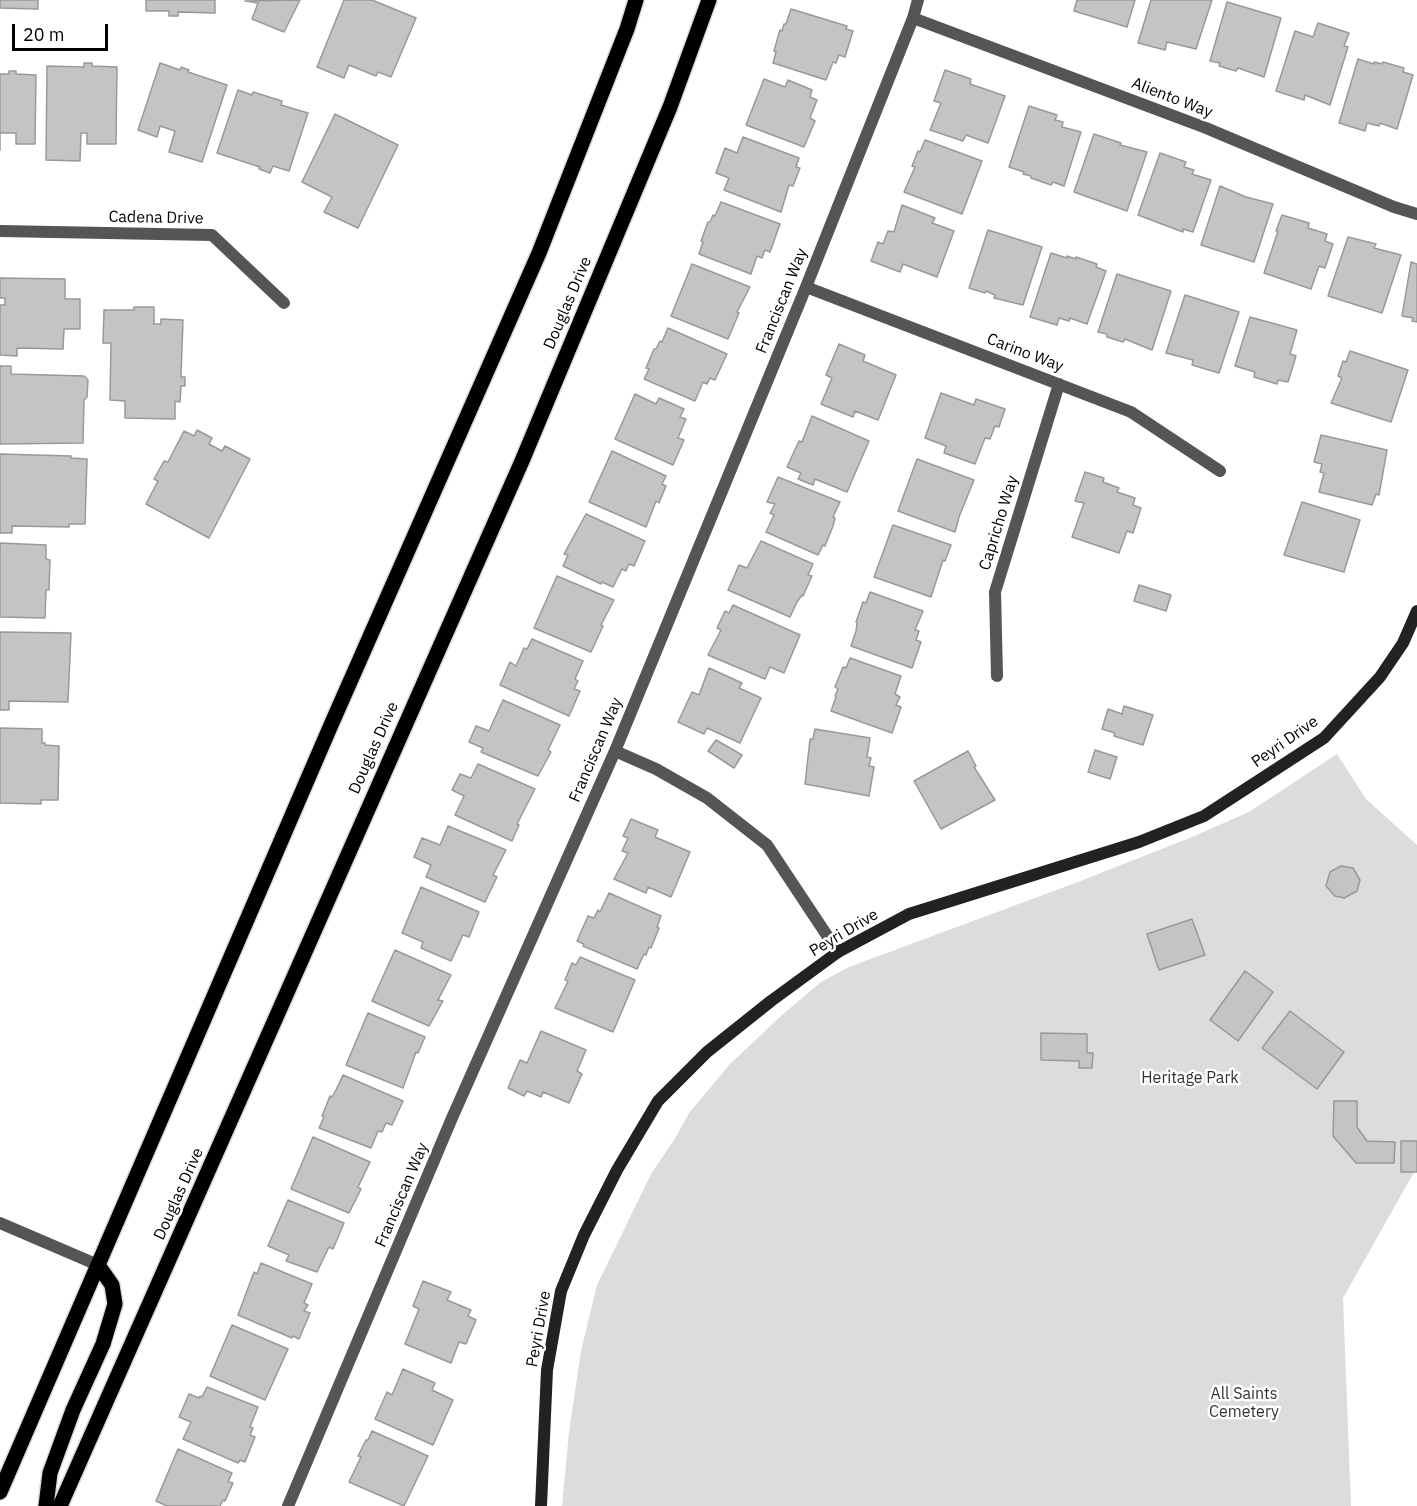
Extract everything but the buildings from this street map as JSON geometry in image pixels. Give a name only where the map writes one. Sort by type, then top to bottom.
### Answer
[{"type":"main road","points":[[0,1492],[331,725],[539,253],[627,29],[636,0]]},
{"type":"main road","name":"Douglas Drive","points":[[60,1506],[522,460],[670,107],[709,0]]},
{"type":"main road","points":[[46,1506],[50,1473],[73,1410],[103,1344],[115,1304],[112,1286],[98,1265]]},
{"type":"street","name":"Franciscan Way","points":[[288,1506],[452,1118],[615,751],[806,287],[913,18],[918,0]]},
{"type":"street","name":"Aliento Way","points":[[913,18],[1206,128],[1394,207],[1417,214]]},
{"type":"street","name":"Cadena Drive","points":[[0,231],[212,235],[284,303]]},
{"type":"street","name":"Carino Way","points":[[806,287],[1131,412],[1220,471]]},
{"type":"street","name":"Capricho Way","points":[[997,676],[994,592],[1059,384]]},
{"type":"street","name":"Peyri Drive","points":[[541,1506],[547,1370],[561,1291],[584,1234],[617,1170],[658,1101],[707,1052],[771,1001],[838,952],[909,914],[1139,842],[1204,816],[1324,738],[1380,677],[1403,643],[1417,611]]},
{"type":"street","points":[[615,751],[656,769],[707,798],[767,845],[838,952]]},
{"type":"street","points":[[0,1223],[98,1265]]},
{"type":"green space","name":"Heritage Park","points":[[1337,754],[1366,799],[1417,845],[1417,1167],[1343,1298],[1351,1506],[562,1506],[569,1432],[581,1351],[597,1285],[651,1174],[689,1113],[730,1064],[821,982],[849,967],[1192,837],[1249,812]]},
{"type":"park label","name":"All Saints Cemetery","points":[[1244,1403]]}]
